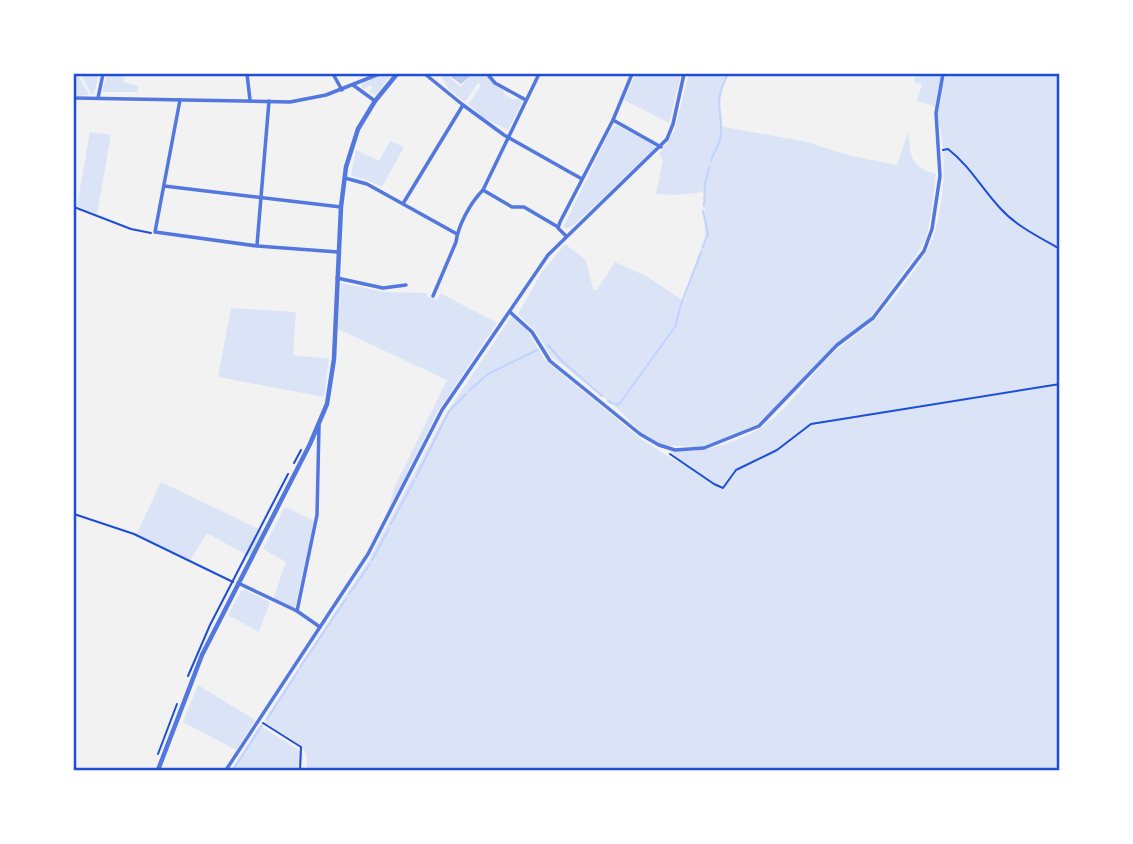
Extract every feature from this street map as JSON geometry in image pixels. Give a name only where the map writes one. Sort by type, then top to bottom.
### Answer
[{"type":"street","points":[[98,98],[103,74]]},
{"type":"street","points":[[247,74],[250,100]]},
{"type":"street","points":[[333,74],[342,90]]},
{"type":"street","points":[[74,98],[290,102],[342,90],[379,74]]},
{"type":"street","points":[[158,771],[202,655],[235,582],[320,423],[327,404],[332,376],[341,207],[352,145],[374,101],[397,74]]},
{"type":"street","points":[[425,74],[508,137],[582,179]]},
{"type":"street","points":[[433,296],[457,234],[476,197],[483,190],[539,74]]},
{"type":"street","points":[[558,228],[613,120],[632,74]]},
{"type":"street","points":[[226,771],[369,554],[442,410],[548,254],[661,147],[673,124],[684,74]]},
{"type":"street","points":[[510,312],[532,331],[550,361],[640,434],[659,445],[675,450],[695,450],[718,444],[759,426],[838,345],[873,317],[919,258],[932,229],[940,176],[936,113],[943,74]]},
{"type":"street","points":[[489,76],[495,83],[526,100]]},
{"type":"street","points":[[353,85],[374,101]]},
{"type":"street","points":[[180,100],[155,232],[257,246],[338,252]]},
{"type":"street","points":[[257,246],[269,101]]},
{"type":"street","points":[[403,203],[463,105]]},
{"type":"street","points":[[613,120],[661,147]]},
{"type":"street","points":[[345,178],[367,184],[457,234]]},
{"type":"street","points":[[164,186],[341,207]]},
{"type":"street","points":[[483,190],[512,207],[524,207],[558,228],[565,236]]},
{"type":"street","points":[[337,278],[383,288],[406,285]]},
{"type":"street","points":[[297,611],[317,515],[320,423]]},
{"type":"street","points":[[235,582],[297,611],[320,627]]},
{"type":"path","points":[[940,150],[948,149],[962,160],[1012,221],[1059,249]]},
{"type":"path","points":[[74,207],[131,229],[146,233],[155,232]]},
{"type":"path","points":[[670,453],[723,488],[736,470],[777,450],[811,424],[1059,384]]},
{"type":"path","points":[[214,616],[235,582],[295,461]]},
{"type":"path","points":[[74,514],[134,534],[235,582]]},
{"type":"path","points":[[259,720],[301,747],[300,771]]},
{"type":"shaded area","points":[[74,74],[78,74],[89,95],[74,96]]},
{"type":"shaded area","points":[[81,74],[99,74],[94,94],[91,94]]},
{"type":"shaded area","points":[[108,74],[125,74],[123,82],[138,86],[138,92],[103,92]]},
{"type":"shaded area","points":[[383,74],[392,74],[375,95],[369,91],[371,85],[364,89],[361,86],[362,83]]},
{"type":"shaded area","points":[[440,74],[446,74],[460,87],[473,74],[485,74],[504,94],[514,100],[523,100],[508,130],[484,118],[467,103],[481,85],[478,83],[465,102],[448,88]]},
{"type":"shaded area","points":[[636,74],[681,74],[669,123],[624,100]]},
{"type":"shaded area","points":[[689,74],[729,74],[720,99],[723,127],[803,141],[852,156],[897,165],[908,132],[913,160],[921,168],[936,174],[926,238],[869,319],[829,351],[758,424],[700,447],[663,445],[640,431],[615,406],[551,356],[536,332],[518,314],[542,272],[565,244],[586,260],[593,289],[596,291],[615,262],[646,276],[684,301],[705,236],[704,192],[656,194],[663,160],[659,154],[674,132]]},
{"type":"shaded area","points":[[917,74],[1059,74],[1059,770],[306,770],[307,761],[301,747],[264,721],[369,560],[442,420],[509,320],[513,317],[527,330],[545,360],[641,439],[674,460],[682,462],[670,451],[718,446],[762,427],[790,402],[832,354],[881,313],[907,281],[933,238],[943,189],[942,137],[934,106],[917,101],[922,84],[914,82]]},
{"type":"shaded area","points":[[616,125],[655,148],[576,223],[569,228],[563,228],[608,135]]},
{"type":"shaded area","points":[[90,132],[111,135],[97,214],[77,206]]},
{"type":"shaded area","points":[[390,141],[404,147],[382,187],[351,176],[356,150],[379,161]]},
{"type":"shaded area","points":[[341,283],[383,292],[427,293],[427,296],[438,300],[440,293],[497,323],[438,411],[387,513],[395,486],[447,380],[338,329]]},
{"type":"shaded area","points":[[231,308],[296,312],[293,355],[329,359],[324,397],[218,377]]},
{"type":"shaded area","points":[[161,482],[263,531],[250,557],[207,533],[190,561],[136,535]]},
{"type":"shaded area","points":[[285,507],[314,521],[295,609],[273,599],[286,562],[263,549]]},
{"type":"shaded area","points":[[245,590],[270,602],[259,632],[228,615],[241,591]]},
{"type":"shaded area","points":[[198,685],[255,720],[236,750],[183,722]]},
{"type":"shaded area","points":[[260,726],[299,750],[303,756],[300,770],[231,770]]},
{"type":"building","points":[[447,74],[473,74],[461,84]]},
{"type":"waterway","points":[[711,161],[721,137],[719,98],[728,74]]},
{"type":"waterway","points":[[704,206],[705,183],[710,166]]},
{"type":"waterway","points":[[703,211],[708,234],[703,247]]},
{"type":"waterway","points":[[608,401],[616,405],[620,403],[675,327],[701,252]]},
{"type":"waterway","points":[[548,345],[602,396]]},
{"type":"waterway","points":[[469,391],[488,374],[537,350]]},
{"type":"waterway","points":[[416,477],[449,411],[466,394]]},
{"type":"waterway","points":[[391,524],[414,481]]},
{"type":"waterway","points":[[372,560],[389,529]]},
{"type":"waterway","points":[[349,594],[370,564]]},
{"type":"waterway","points":[[300,667],[346,599]]},
{"type":"waterway","points":[[267,719],[298,671]]},
{"type":"waterway","points":[[233,770],[262,725]]}]
